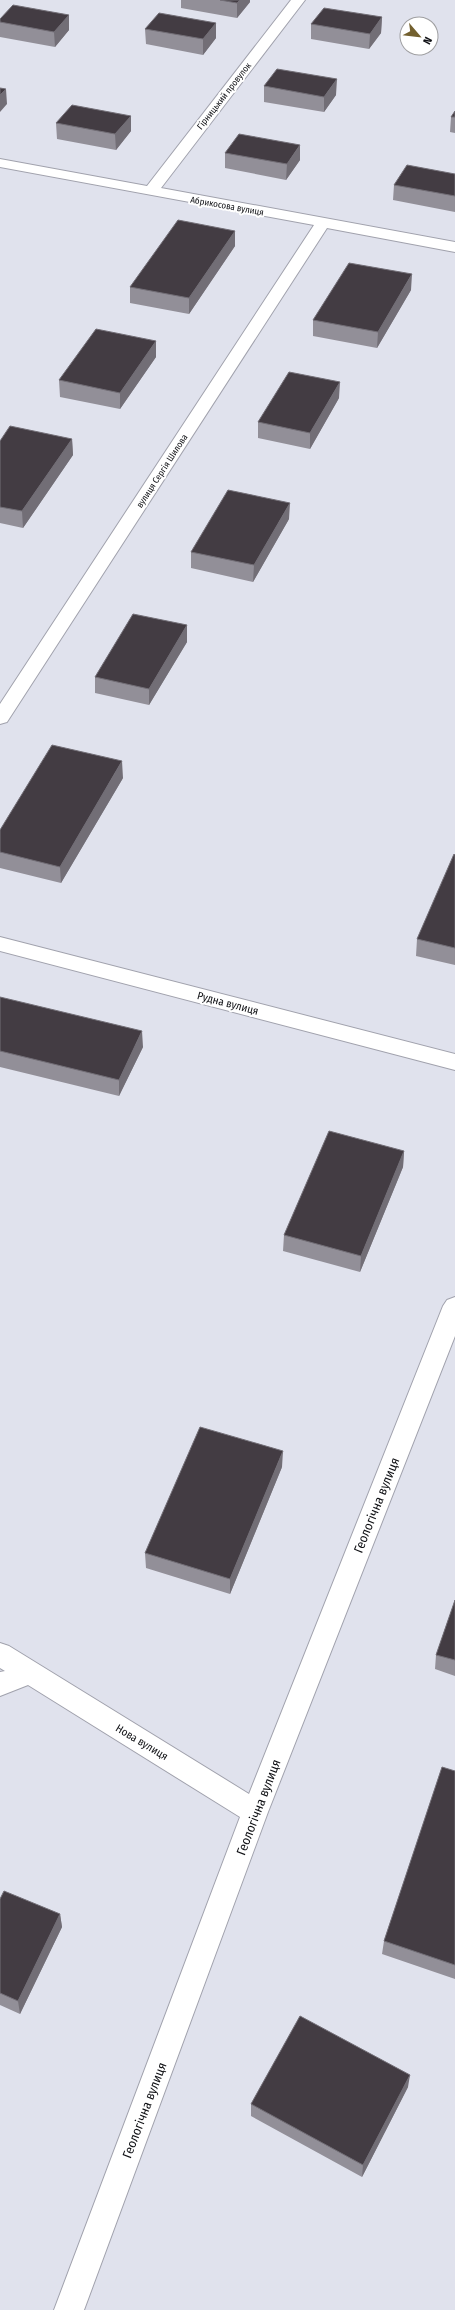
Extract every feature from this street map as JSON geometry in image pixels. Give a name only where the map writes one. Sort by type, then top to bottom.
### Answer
[{"type":"street","name":"Гірницький провулок","points":[[150,192],[298,0]]},
{"type":"street","name":"Абрикосова вулиця","points":[[0,163],[150,192],[455,247]]},
{"type":"street","name":"вулиця Сергія Шилова","points":[[0,718],[323,223]]},
{"type":"street","name":"Рудна вулиця","points":[[0,944],[455,1062]]},
{"type":"street","name":"Геологічна вулиця","points":[[69,2310],[255,1812],[455,1306]]},
{"type":"street","name":"Нова вулиця","points":[[0,1654],[255,1812]]},
{"type":"street","points":[[0,1684],[29,1673]]},
{"type":"building","points":[[220,0],[240,0],[237,3]]},
{"type":"building","points":[[13,5],[69,15],[54,32],[0,22],[0,19]]},
{"type":"building","points":[[324,8],[382,17],[370,34],[311,24]]},
{"type":"building","points":[[159,13],[216,23],[203,39],[145,29]]},
{"type":"building","points":[[277,69],[337,79],[324,97],[264,86]]},
{"type":"building","points":[[0,88],[6,89],[0,95]]},
{"type":"building","points":[[72,105],[131,116],[115,134],[56,123]]},
{"type":"building","points":[[455,111],[455,117],[451,117]]},
{"type":"building","points":[[239,134],[300,145],[287,164],[225,153]]},
{"type":"building","points":[[407,165],[455,174],[455,196],[394,185]]},
{"type":"building","points":[[178,220],[235,231],[189,298],[130,287]]},
{"type":"building","points":[[349,263],[412,274],[378,332],[313,320]]},
{"type":"building","points":[[96,329],[156,341],[120,393],[59,380]]},
{"type":"building","points":[[289,372],[340,382],[310,433],[258,422]]},
{"type":"building","points":[[10,426],[72,439],[22,511],[0,507],[0,441]]},
{"type":"building","points":[[228,490],[290,503],[254,565],[191,552]]},
{"type":"building","points":[[133,614],[187,625],[149,689],[95,677]]},
{"type":"building","points":[[52,745],[122,761],[60,867],[0,852],[0,830]]},
{"type":"building","points":[[454,854],[455,855],[455,948],[417,939]]},
{"type":"building","points":[[0,997],[142,1031],[119,1080],[0,1051]]},
{"type":"building","points":[[329,1131],[404,1151],[361,1256],[284,1235]]},
{"type":"building","points":[[200,1427],[283,1451],[230,1579],[145,1553]]},
{"type":"building","points":[[455,1600],[455,1660],[436,1655]]},
{"type":"building","points":[[442,1767],[455,1771],[455,1965],[384,1941]]},
{"type":"building","points":[[4,1891],[60,1914],[18,2001],[0,1993],[0,1899]]},
{"type":"building","points":[[300,2016],[410,2075],[363,2165],[251,2104]]}]
